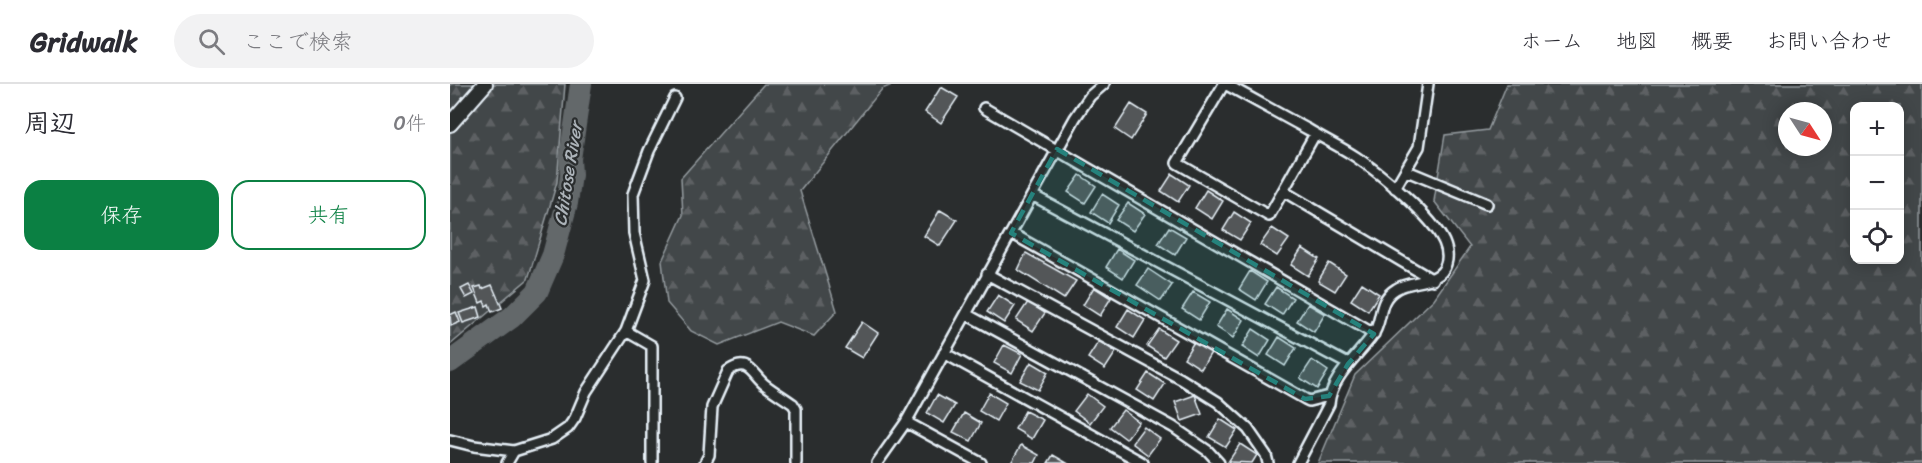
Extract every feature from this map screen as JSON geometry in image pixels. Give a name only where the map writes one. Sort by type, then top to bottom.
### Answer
[{"type":"main road","points":[[450,124],[485,84]]},
{"type":"street","points":[[877,463],[906,422],[1075,118],[1090,96],[1104,84]]},
{"type":"street","points":[[1298,463],[1329,404],[1329,396],[1348,364],[1374,334],[1385,298],[1395,289],[1411,282],[1433,280],[1446,267],[1447,255],[1445,244],[1437,231],[1395,188],[1356,157],[1316,134],[1224,84],[1177,163],[1269,216],[1316,134]]},
{"type":"street","points":[[1395,188],[1419,147],[1428,84]]},
{"type":"street","points":[[450,440],[474,446],[514,451],[552,439],[568,428],[575,418],[586,392],[626,331],[645,280],[634,233],[633,194],[649,151],[675,98]]},
{"type":"street","points":[[984,108],[1374,334]]},
{"type":"street","points":[[1407,171],[1487,204]]},
{"type":"street","points":[[1283,191],[1433,280]]},
{"type":"street","points":[[1032,195],[1348,364]]},
{"type":"street","points":[[1011,233],[1305,399],[1309,401],[1329,396]]},
{"type":"street","points":[[987,274],[1218,402],[1248,429],[1266,455],[1268,463]]},
{"type":"street","points":[[966,314],[1182,433],[1208,451],[1219,463]]},
{"type":"street","points":[[626,331],[652,346],[652,463]]},
{"type":"street","points":[[944,353],[1143,463]]},
{"type":"street","points":[[705,463],[709,455],[712,407],[728,371],[741,366],[750,369],[762,382],[796,409],[796,463]]},
{"type":"street","points":[[906,422],[981,463]]},
{"type":"street","points":[[507,463],[514,451]]},
{"type":"highlighted area","points":[[1057,149],[1374,334],[1348,364],[1329,396],[1305,399],[1011,233]]},
{"type":"green space","points":[[450,84],[565,84],[557,182],[528,279],[450,345]]},
{"type":"green space","points":[[764,84],[894,84],[882,89],[800,191],[837,311],[814,336],[778,322],[719,345],[691,331],[667,303],[662,261],[683,215],[681,178]]},
{"type":"green space","points":[[1507,84],[1922,84],[1922,463],[1318,463],[1355,375],[1434,299],[1470,247],[1434,201],[1445,135],[1488,130]]},
{"type":"building","points":[[941,87],[958,97],[941,123],[925,112]]},
{"type":"building","points":[[1131,104],[1147,114],[1131,140],[1115,129]]},
{"type":"building","points":[[1172,174],[1189,185],[1178,202],[1161,191]]},
{"type":"building","points":[[1080,175],[1096,186],[1085,203],[1068,192]]},
{"type":"building","points":[[1206,190],[1223,201],[1212,219],[1195,208]]},
{"type":"building","points":[[1102,194],[1119,205],[1108,223],[1091,212]]},
{"type":"building","points":[[1128,203],[1145,214],[1133,231],[1116,220]]},
{"type":"building","points":[[940,210],[957,220],[940,246],[924,236]]},
{"type":"building","points":[[1234,212],[1251,223],[1240,240],[1223,230]]},
{"type":"building","points":[[1169,227],[1186,237],[1175,255],[1158,244]]},
{"type":"building","points":[[1272,228],[1289,239],[1277,256],[1260,245]]},
{"type":"building","points":[[1302,248],[1319,259],[1308,276],[1291,265]]},
{"type":"building","points":[[1117,249],[1134,260],[1123,278],[1106,267]]},
{"type":"building","points":[[1026,253],[1076,281],[1064,299],[1018,270]]},
{"type":"building","points":[[1329,263],[1346,274],[1335,291],[1318,281]]},
{"type":"building","points":[[1148,269],[1172,285],[1161,301],[1137,285]]},
{"type":"building","points":[[1250,271],[1267,282],[1256,300],[1239,289]]},
{"type":"building","points":[[1362,283],[1379,294],[1368,311],[1351,300]]},
{"type":"building","points":[[469,285],[474,294],[466,298],[461,289]]},
{"type":"building","points":[[492,285],[502,308],[492,312],[489,304],[486,306],[484,301],[480,303],[474,288],[481,286],[482,289]]},
{"type":"building","points":[[1094,287],[1111,298],[1100,316],[1083,305]]},
{"type":"building","points":[[1276,287],[1293,298],[1282,315],[1265,304]]},
{"type":"building","points":[[1193,292],[1210,302],[1199,320],[1182,309]]},
{"type":"building","points":[[998,295],[1015,306],[1004,323],[987,312]]},
{"type":"building","points":[[1028,302],[1045,313],[1033,331],[1016,320]]},
{"type":"building","points":[[1308,304],[1325,314],[1314,332],[1297,321]]},
{"type":"building","points":[[478,307],[481,317],[463,323],[459,313]]},
{"type":"building","points":[[1128,309],[1145,320],[1134,338],[1117,327]]},
{"type":"building","points":[[1227,309],[1244,320],[1233,338],[1216,327]]},
{"type":"building","points":[[456,312],[460,322],[451,326],[450,315]]},
{"type":"building","points":[[862,322],[878,333],[862,358],[845,348]]},
{"type":"building","points":[[1159,329],[1176,340],[1164,357],[1147,346]]},
{"type":"building","points":[[1253,329],[1270,340],[1259,358],[1242,347]]},
{"type":"building","points":[[1279,337],[1296,348],[1285,366],[1268,355]]},
{"type":"building","points":[[1195,340],[1212,351],[1201,369],[1184,358]]},
{"type":"building","points":[[1099,341],[1116,352],[1105,369],[1088,358]]},
{"type":"building","points":[[1004,345],[1022,354],[1012,373],[994,363]]},
{"type":"building","points":[[1312,360],[1328,371],[1317,389],[1300,378]]},
{"type":"building","points":[[1031,362],[1048,372],[1038,390],[1020,381]]},
{"type":"building","points":[[1148,373],[1165,384],[1154,401],[1137,390]]},
{"type":"building","points":[[989,393],[1006,403],[996,421],[979,411]]},
{"type":"building","points":[[1087,394],[1103,406],[1090,423],[1074,411]]},
{"type":"building","points":[[937,395],[955,405],[944,423],[927,413]]},
{"type":"building","points":[[1195,395],[1202,414],[1182,421],[1175,402]]},
{"type":"building","points":[[1123,410],[1139,422],[1126,439],[1110,427]]},
{"type":"building","points":[[1025,411],[1043,420],[1032,439],[1015,429]]},
{"type":"building","points":[[964,413],[981,423],[971,441],[953,432]]},
{"type":"building","points":[[1220,419],[1237,430],[1226,447],[1209,437]]},
{"type":"building","points":[[1144,427],[1160,439],[1148,455],[1132,443]]},
{"type":"building","points":[[1240,444],[1257,455],[1252,463],[1228,462]]},
{"type":"building","points":[[1021,445],[1039,455],[1035,463],[1011,463]]},
{"type":"building","points":[[1053,455],[1067,463],[1048,463]]},
{"type":"waterway","name":"Chitose River","points":[[450,362],[512,317],[537,292],[553,255],[567,203],[571,175],[570,159],[581,84]]}]
